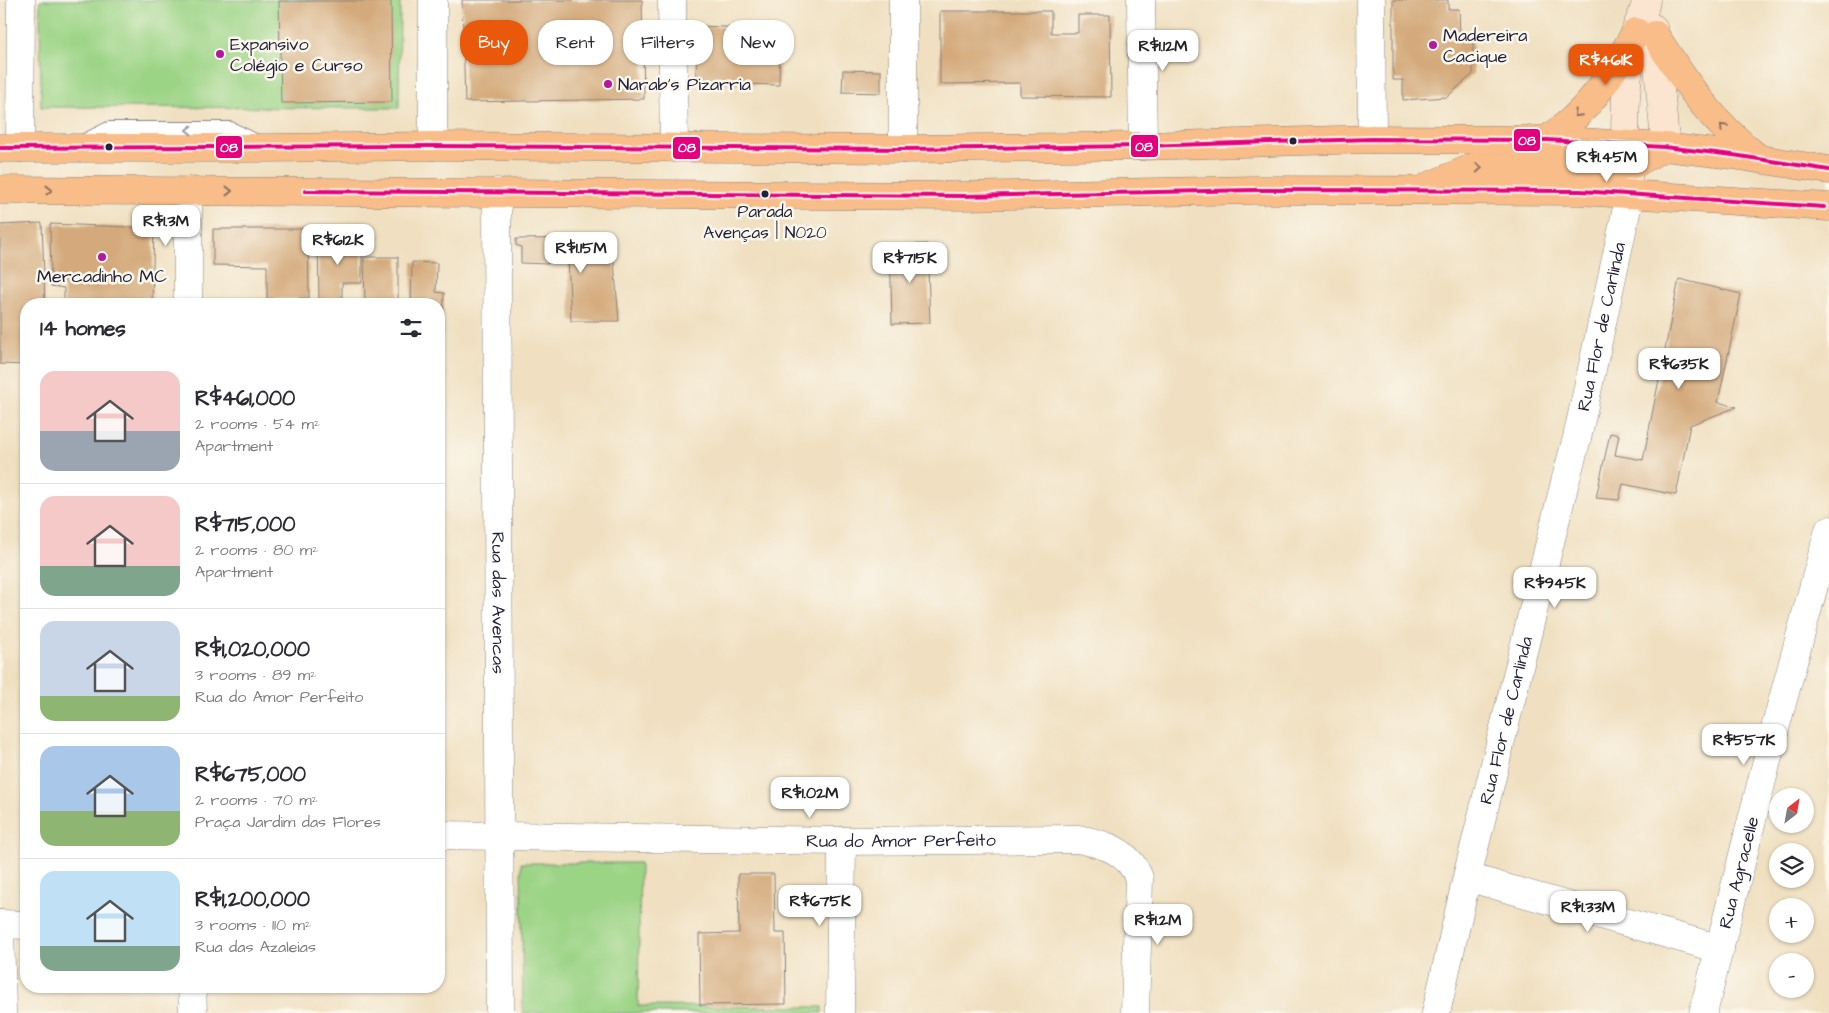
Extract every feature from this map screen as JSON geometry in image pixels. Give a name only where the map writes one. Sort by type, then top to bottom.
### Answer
[{"type":"main road","points":[[1646,3],[1645,34],[1664,130],[1664,147]]},
{"type":"main road","points":[[1547,140],[1574,118],[1590,101],[1645,34]]},
{"type":"main road","points":[[1630,194],[1625,155],[1628,80],[1645,34]]},
{"type":"main road","points":[[1645,34],[1706,110],[1736,141],[1759,159]]},
{"type":"main road","points":[[10,148],[433,146],[903,149],[1143,146],[1372,139],[1547,140],[1625,155]]},
{"type":"main road","points":[[1418,191],[1474,167],[1605,168],[1625,155],[1664,147],[1829,170]]},
{"type":"main road","points":[[0,190],[964,196],[1255,190],[1580,191],[1829,207]]},
{"type":"street","points":[[10,148],[21,0]]},
{"type":"street","points":[[433,0],[433,146]]},
{"type":"street","points":[[672,0],[674,148]]},
{"type":"street","points":[[903,0],[903,149]]},
{"type":"street","points":[[1141,0],[1143,146]]},
{"type":"street","points":[[1372,0],[1372,139]]},
{"type":"street","points":[[188,191],[188,298]]},
{"type":"street","name":"Rua das Avencas","points":[[497,192],[500,1013]]},
{"type":"street","name":"Rua Flor de Carlinda","points":[[1436,1013],[1467,878],[1577,438],[1630,194]]},
{"type":"street","name":"Rua Agracelle","points":[[1703,1013],[1776,725],[1829,530]]},
{"type":"street","name":"Rua do Amor Perfeito","points":[[445,835],[842,841],[1078,839],[1102,844],[1122,854],[1135,866],[1139,878],[1135,1013]]},
{"type":"street","points":[[840,1013],[842,841]]},
{"type":"street","points":[[1467,878],[1720,949]]},
{"type":"street","points":[[2,1013],[0,924],[20,925]]},
{"type":"street","points":[[192,993],[193,1013]]},
{"type":"green space","name":"Expansivo Colégio e Curso","points":[[40,0],[400,0],[399,108],[41,107]]},
{"type":"green space","points":[[521,863],[640,863],[638,1006],[822,1007],[822,1013],[523,1013]]},
{"type":"building","points":[[462,0],[642,0],[642,20],[623,20],[623,65],[643,65],[644,99],[465,102],[464,65],[528,65],[528,20],[463,20]]},
{"type":"building","name":"Madereira Cacique","points":[[1393,0],[1448,0],[1448,9],[1459,9],[1460,36],[1473,36],[1473,74],[1447,97],[1403,100],[1403,80],[1393,80]]},
{"type":"building","points":[[279,1],[391,1],[392,102],[281,103]]},
{"type":"building","points":[[940,11],[1051,11],[1051,33],[1078,33],[1078,15],[1110,15],[1111,97],[1020,96],[1020,83],[940,84]]},
{"type":"building","points":[[713,27],[723,27],[723,65],[779,65],[779,85],[696,83],[696,65],[713,65]]},
{"type":"building","points":[[843,70],[881,71],[881,93],[842,92]]},
{"type":"building","points":[[42,223],[45,298],[20,298],[20,365],[0,364],[0,225]]},
{"type":"building","name":"Mercadinho MC","points":[[50,224],[154,228],[152,298],[64,298],[64,288],[51,286]]},
{"type":"building","points":[[213,229],[308,229],[309,298],[267,298],[267,266],[213,265]]},
{"type":"building","points":[[318,236],[362,236],[362,283],[342,283],[342,298],[319,298]]},
{"type":"building","points":[[612,238],[619,321],[571,321],[568,257],[548,257],[548,264],[521,263],[521,247],[516,245],[516,239]]},
{"type":"building","points":[[927,244],[930,323],[892,324],[890,245]]},
{"type":"building","points":[[364,257],[398,257],[398,298],[365,298]]},
{"type":"building","points":[[412,262],[437,263],[436,292],[444,293],[444,298],[411,298]]},
{"type":"building","points":[[1679,279],[1741,294],[1718,402],[1737,407],[1690,425],[1676,495],[1623,484],[1619,500],[1596,498],[1610,433],[1619,435],[1615,455],[1643,460]]},
{"type":"building","points":[[738,874],[774,874],[775,933],[785,933],[786,1004],[700,1005],[699,934],[739,933]]},
{"type":"transit line","name":"08","points":[[0,148],[433,146],[903,149],[1143,146],[1372,139],[1547,140],[1664,147],[1733,155],[1829,170]]},
{"type":"transit line","name":"08","points":[[305,191],[964,196],[1255,190],[1580,191],[1824,207]]},
{"type":"place","name":"Madereira Cacique","points":[[1433,45]]},
{"type":"place","name":"Expansivo Colégio e Curso","points":[[220,54]]},
{"type":"place","name":"Narab's Pizarria","points":[[608,84]]},
{"type":"place","name":"Parada Avenças | N020","points":[[765,194]]},
{"type":"place","name":"Mercadinho MC","points":[[102,257]]}]
